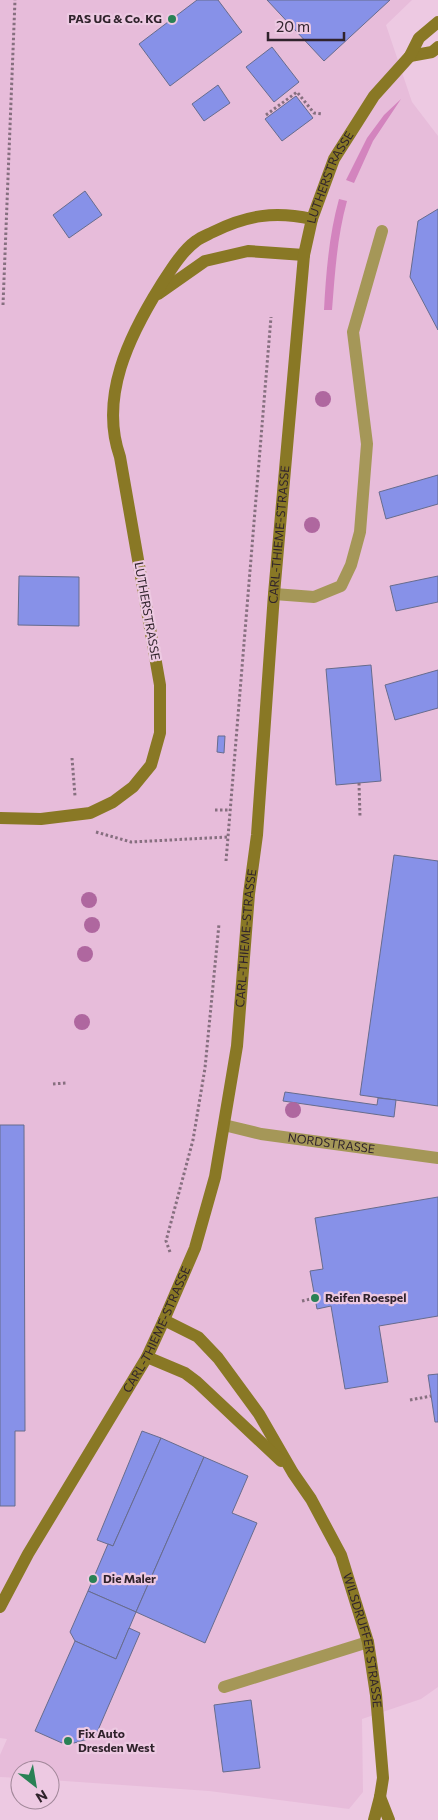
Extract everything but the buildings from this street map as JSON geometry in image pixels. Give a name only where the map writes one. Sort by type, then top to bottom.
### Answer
[{"type":"main road","name":"LUTHERSTRASSE","points":[[0,818],[41,819],[90,813],[113,802],[133,787],[151,765],[160,734],[160,685],[114,431],[113,407],[120,369],[131,338],[154,296],[173,266],[195,241],[230,223],[248,218],[283,214],[312,219],[334,159],[374,96],[410,56],[419,38],[438,22]]},
{"type":"main road","points":[[410,56],[436,49]]},
{"type":"main road","name":"CARL-THIEME-STRASSE","points":[[0,1607],[42,1531],[147,1357],[196,1246],[215,1177],[237,1046],[249,894],[257,835],[274,594],[304,255],[312,219]]},
{"type":"main road","name":"LUTHERSTRASSE","points":[[154,296],[205,261],[248,251],[304,255]]},
{"type":"main road","name":"WILSDRUFFER STRASSE","points":[[164,1320],[198,1337],[218,1358],[258,1414],[293,1473],[311,1499],[341,1554],[368,1642],[381,1738],[383,1778],[380,1797],[389,1820]]},
{"type":"main road","name":"WILSDRUFFER STRASSE","points":[[147,1357],[185,1373],[197,1382],[293,1473]]},
{"type":"main road","points":[[374,1820],[380,1797]]},
{"type":"street","points":[[274,594],[314,597],[340,586],[351,565],[360,532],[367,444],[353,332],[382,231]]},
{"type":"street","name":"NORDSTRASSE","points":[[224,1125],[260,1134],[438,1158]]},
{"type":"street","points":[[224,1687],[368,1642]]},
{"type":"path","points":[[4,305],[15,0]]},
{"type":"path","points":[[266,115],[297,92],[314,113],[322,114]]},
{"type":"path","points":[[226,861],[271,317]]},
{"type":"path","points":[[72,758],[75,796]]},
{"type":"path","points":[[359,783],[360,816]]},
{"type":"path","points":[[215,810],[230,810]]},
{"type":"path","points":[[96,832],[131,842],[228,837]]},
{"type":"path","points":[[170,1252],[166,1241],[193,1140],[205,1068],[219,924]]},
{"type":"path","points":[[53,1084],[66,1083]]},
{"type":"path","points":[[302,1301],[315,1298]]},
{"type":"path","points":[[410,1400],[431,1396]]},
{"type":"shaded area","points":[[0,0],[412,0],[386,25],[412,102],[438,136],[438,1687],[421,1699],[362,1719],[363,1792],[349,1809],[209,1791],[60,1781],[60,1760],[10,1760],[10,1778],[0,1777],[0,1755],[7,1739],[0,1738]]},
{"type":"shaded area","points":[[401,99],[373,141],[354,183],[346,180],[367,138],[384,115]]},
{"type":"shaded area","points":[[339,199],[347,201],[335,269],[332,310],[324,310],[328,254]]},
{"type":"place","name":"PAS UG & Co. KG","points":[[172,19]]},
{"type":"place","name":"Reifen Roespel","points":[[315,1298]]},
{"type":"place","name":"Die Maler","points":[[93,1579]]},
{"type":"place","name":"Fix Auto Dresden West","points":[[68,1741]]}]
